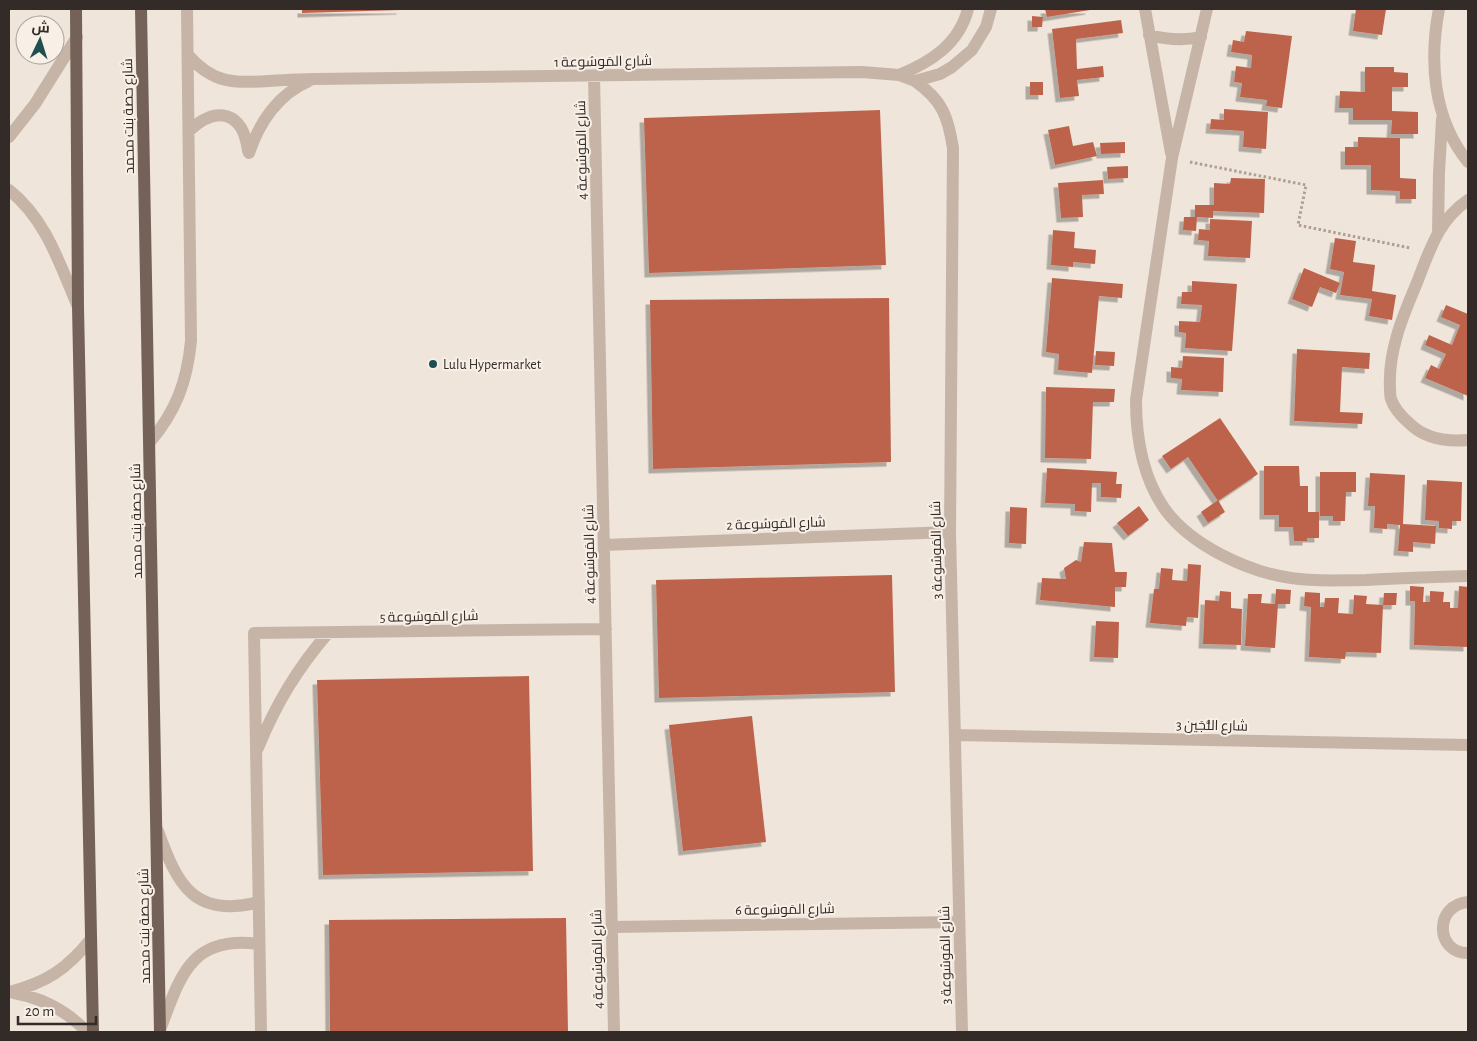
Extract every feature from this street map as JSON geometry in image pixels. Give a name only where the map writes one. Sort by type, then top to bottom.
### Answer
[{"type":"main road","points":[[76,9],[78,307],[93,1032]]},
{"type":"main road","name":"شارع حصة بنت محمد","points":[[141,9],[158,831],[160,1031]]},
{"type":"street","points":[[150,442],[166,420],[180,395],[189,360],[191,341],[187,9]]},
{"type":"street","points":[[900,75],[925,63],[951,43],[960,30],[968,9]]},
{"type":"street","points":[[915,81],[940,74],[962,59],[986,28],[991,9]]},
{"type":"street","points":[[1144,9],[1172,158]]},
{"type":"street","points":[[1207,9],[1172,158],[1136,400],[1138,439],[1142,459],[1152,485],[1165,510],[1182,527],[1219,554],[1240,564],[1273,575],[1316,581],[1468,576]]},
{"type":"street","points":[[1438,231],[1438,183],[1442,116],[1436,84],[1435,52],[1439,9]]},
{"type":"street","points":[[1150,36],[1176,40],[1201,37]]},
{"type":"street","points":[[9,136],[35,104],[77,37]]},
{"type":"street","name":"شارع المَوسُوعة 1","points":[[188,56],[206,73],[232,82],[316,79],[862,72],[900,75],[915,81]]},
{"type":"street","name":"شارع المَوسُوعة 4","points":[[594,76],[614,1032]]},
{"type":"street","points":[[189,131],[203,119],[212,116],[230,118],[242,128],[247,140],[248,153],[258,129],[274,107],[300,85],[316,79]]},
{"type":"street","name":"شارع المَوسُوعة 3","points":[[915,81],[928,90],[939,102],[946,116],[953,148],[950,532],[962,1032]]},
{"type":"street","points":[[1442,116],[1457,146],[1468,162]]},
{"type":"street","points":[[9,190],[30,211],[51,243],[78,307]]},
{"type":"street","points":[[1468,200],[1449,217],[1438,231],[1406,309],[1390,363],[1391,399],[1401,416],[1414,429],[1432,438],[1451,442],[1468,440]]},
{"type":"street","name":"شارع المَوسُوعة 2","points":[[604,545],[950,532]]},
{"type":"street","name":"شارع المَوسُوعة 5","points":[[256,752],[254,633],[606,629]]},
{"type":"street","points":[[261,1032],[256,752],[286,689],[305,660],[328,633]]},
{"type":"street","name":"شارع اللُّجَين 3","points":[[955,736],[1468,745]]},
{"type":"street","points":[[158,831],[176,876],[187,890],[213,904],[228,907],[259,902]]},
{"type":"street","points":[[1468,902],[1457,904],[1450,910],[1444,918],[1443,926],[1444,936],[1448,944],[1455,950],[1468,954]]},
{"type":"street","name":"شارع المَوسُوعة 6","points":[[612,927],[959,922]]},
{"type":"street","points":[[87,1032],[64,1012],[47,1003],[9,992],[25,988],[56,974],[69,964],[91,939]]},
{"type":"street","points":[[160,1031],[179,980],[192,961],[217,946],[245,942],[259,944]]},
{"type":"path","points":[[1172,158],[1306,185],[1298,225],[1430,252]]},
{"type":"building","points":[[302,9],[401,9],[401,10],[302,13]]},
{"type":"building","points":[[1045,9],[1090,9],[1090,10],[1047,17]]},
{"type":"building","points":[[1356,9],[1386,9],[1382,35],[1353,31]]},
{"type":"building","points":[[1032,16],[1043,17],[1042,27],[1032,27]]},
{"type":"building","points":[[1121,20],[1123,33],[1076,39],[1077,69],[1103,66],[1104,77],[1077,80],[1079,96],[1060,98],[1052,29]]},
{"type":"building","points":[[1246,31],[1292,36],[1282,108],[1266,106],[1267,100],[1240,97],[1242,83],[1234,82],[1236,66],[1251,68],[1252,55],[1231,52],[1233,40],[1244,42]]},
{"type":"building","points":[[1365,67],[1394,67],[1394,72],[1408,73],[1408,87],[1392,87],[1392,111],[1418,112],[1418,134],[1391,134],[1392,120],[1353,120],[1353,108],[1339,108],[1340,91],[1365,92]]},
{"type":"building","points":[[1030,82],[1043,82],[1043,95],[1030,95]]},
{"type":"building","points":[[1224,109],[1268,112],[1266,149],[1243,147],[1244,131],[1210,129],[1211,119],[1224,120]]},
{"type":"building","points":[[880,110],[886,265],[649,273],[644,118]]},
{"type":"building","points":[[1069,126],[1073,146],[1093,142],[1097,156],[1055,165],[1048,130]]},
{"type":"building","points":[[1358,137],[1400,138],[1400,178],[1416,179],[1416,199],[1400,199],[1400,191],[1371,190],[1371,165],[1345,165],[1345,147],[1358,147]]},
{"type":"building","points":[[1125,142],[1125,153],[1101,154],[1100,143]]},
{"type":"building","points":[[1128,166],[1128,178],[1108,179],[1107,167]]},
{"type":"building","points":[[1231,178],[1265,179],[1264,213],[1213,211],[1213,218],[1197,217],[1196,231],[1183,230],[1184,217],[1195,217],[1195,205],[1214,205],[1214,183],[1230,184]]},
{"type":"building","points":[[1103,180],[1104,194],[1082,195],[1083,217],[1061,218],[1058,183]]},
{"type":"building","points":[[1210,219],[1252,221],[1250,258],[1208,256],[1209,241],[1198,240],[1199,229],[1210,230]]},
{"type":"building","points":[[1053,230],[1075,232],[1074,248],[1096,250],[1095,264],[1073,262],[1073,267],[1051,265]]},
{"type":"building","points":[[1335,238],[1356,241],[1353,262],[1375,265],[1372,291],[1396,295],[1392,320],[1369,316],[1372,299],[1340,295],[1344,272],[1330,269]]},
{"type":"building","points":[[1304,268],[1340,283],[1336,293],[1320,287],[1312,307],[1292,299]]},
{"type":"building","points":[[1052,278],[1123,284],[1122,298],[1099,296],[1092,373],[1058,370],[1059,354],[1046,352]]},
{"type":"building","points":[[1192,281],[1237,284],[1232,351],[1185,348],[1186,333],[1179,332],[1179,321],[1200,322],[1202,305],[1181,304],[1182,292],[1192,292]]},
{"type":"building","points":[[889,298],[891,462],[653,469],[650,300]]},
{"type":"building","points":[[1446,305],[1468,314],[1468,396],[1425,378],[1431,365],[1439,369],[1446,354],[1425,345],[1429,335],[1452,345],[1460,325],[1441,317]]},
{"type":"building","points":[[1297,349],[1370,353],[1369,369],[1342,367],[1340,412],[1363,413],[1362,424],[1294,421]]},
{"type":"building","points":[[1096,351],[1115,352],[1114,366],[1095,365]]},
{"type":"building","points":[[1183,356],[1224,358],[1223,392],[1181,390],[1182,379],[1171,378],[1171,367],[1182,368]]},
{"type":"building","points":[[1046,387],[1115,389],[1114,402],[1093,402],[1091,459],[1045,458]]},
{"type":"building","points":[[1220,418],[1258,474],[1218,501],[1188,457],[1171,469],[1162,456]]},
{"type":"building","points":[[1264,466],[1299,466],[1300,486],[1308,486],[1308,512],[1319,512],[1319,538],[1307,538],[1307,541],[1294,541],[1293,527],[1279,527],[1279,515],[1264,515]]},
{"type":"building","points":[[1047,468],[1117,472],[1116,484],[1122,484],[1121,498],[1101,497],[1101,483],[1092,483],[1091,512],[1075,511],[1075,504],[1045,503]]},
{"type":"building","points":[[1320,472],[1356,472],[1356,492],[1346,492],[1345,521],[1333,521],[1333,516],[1320,516]]},
{"type":"building","points":[[1370,473],[1405,475],[1403,524],[1436,526],[1435,544],[1413,542],[1413,552],[1398,551],[1400,525],[1387,524],[1387,529],[1374,528],[1375,506],[1368,506]]},
{"type":"building","points":[[1427,480],[1462,482],[1461,521],[1452,521],[1452,529],[1439,528],[1439,521],[1425,520]]},
{"type":"building","points":[[1218,500],[1225,512],[1208,523],[1201,512]]},
{"type":"building","points":[[1139,506],[1149,520],[1128,536],[1117,523]]},
{"type":"building","points":[[1010,507],[1027,508],[1026,544],[1009,543]]},
{"type":"building","points":[[1084,542],[1112,543],[1115,572],[1127,572],[1126,587],[1115,587],[1115,607],[1040,600],[1042,578],[1066,579],[1064,568],[1076,560],[1081,562]]},
{"type":"building","points":[[1188,564],[1201,565],[1198,618],[1187,617],[1186,626],[1150,623],[1154,589],[1159,589],[1161,568],[1173,569],[1172,580],[1187,581]]},
{"type":"building","points":[[892,575],[895,692],[659,698],[656,580]]},
{"type":"building","points":[[1410,586],[1424,587],[1423,602],[1430,602],[1430,591],[1444,592],[1443,602],[1450,602],[1450,608],[1458,608],[1459,586],[1468,587],[1468,647],[1414,645],[1415,601],[1410,601]]},
{"type":"building","points":[[1276,589],[1291,590],[1290,604],[1278,604],[1275,648],[1245,646],[1248,594],[1262,594],[1261,603],[1275,604]]},
{"type":"building","points":[[1220,591],[1231,592],[1231,608],[1242,609],[1241,645],[1203,644],[1205,600],[1219,601]]},
{"type":"building","points":[[1305,592],[1320,593],[1320,607],[1324,607],[1325,598],[1339,598],[1338,613],[1353,614],[1354,595],[1367,596],[1366,604],[1383,605],[1381,653],[1346,652],[1345,659],[1309,657],[1311,607],[1304,606]]},
{"type":"building","points":[[1384,593],[1397,593],[1396,605],[1383,605]]},
{"type":"building","points":[[1096,621],[1119,622],[1118,658],[1094,657]]},
{"type":"building","points":[[529,676],[533,871],[323,875],[317,680]]},
{"type":"building","points":[[752,716],[766,842],[683,851],[669,725]]},
{"type":"building","points":[[566,918],[568,1032],[330,1032],[329,920]]},
{"type":"place","name":"Lulu Hypermarket","points":[[433,364]]}]
